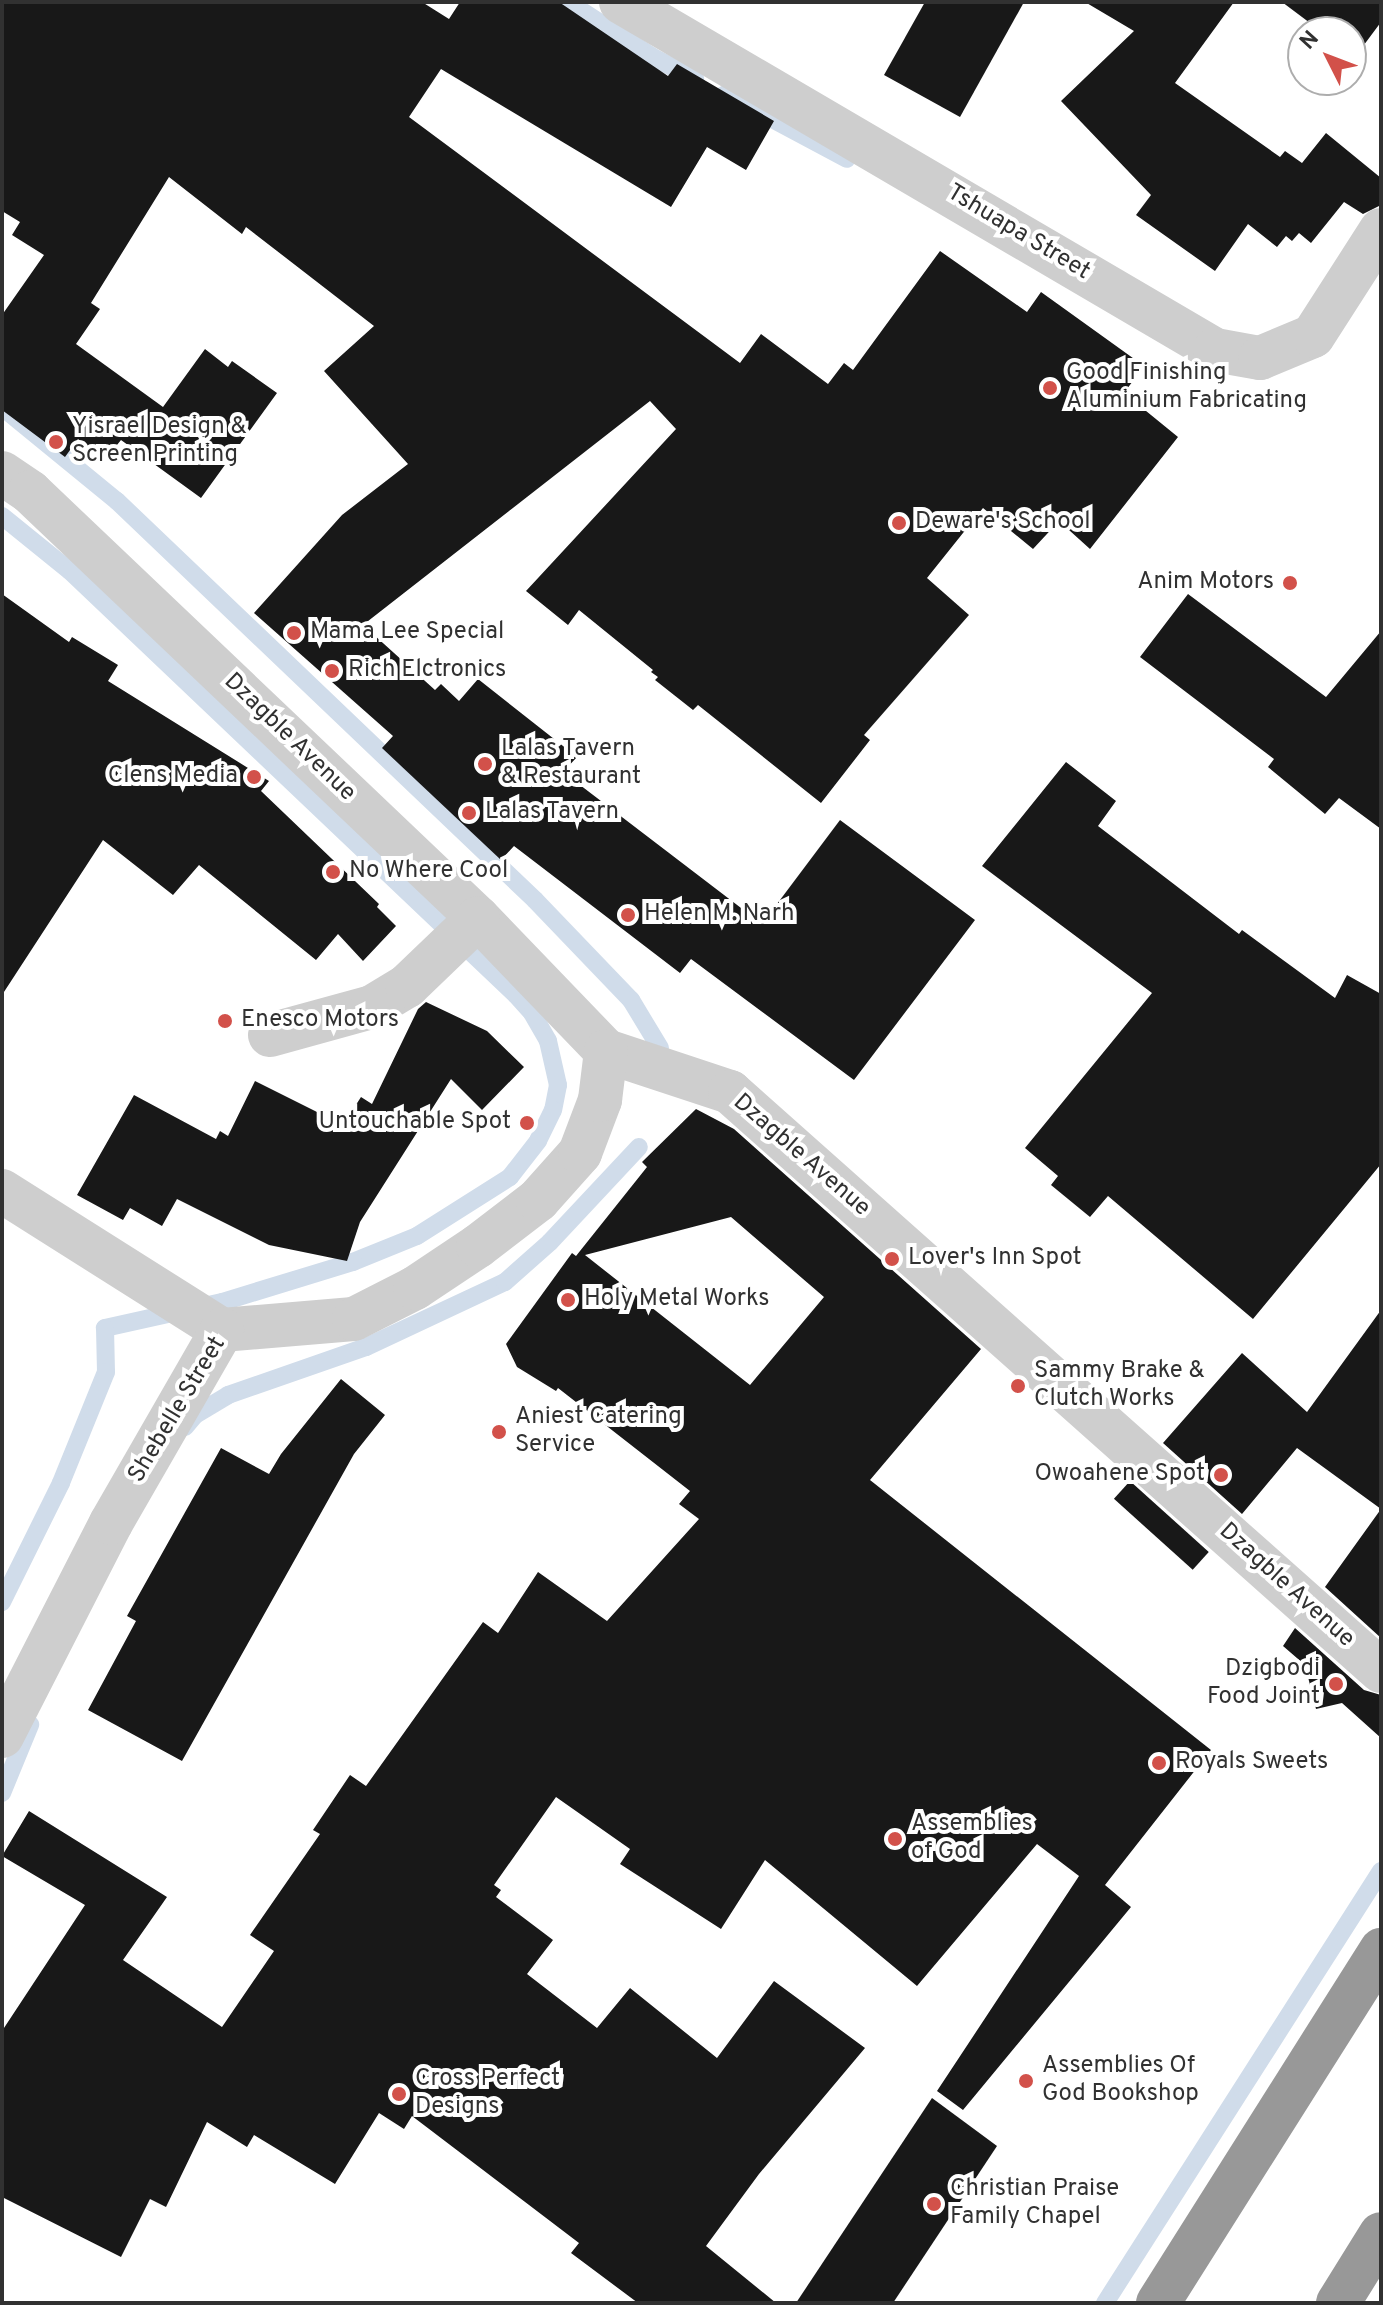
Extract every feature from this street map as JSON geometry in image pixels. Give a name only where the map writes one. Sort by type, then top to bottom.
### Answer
[{"type":"highway","points":[[1158,2303],[1381,1950]]},
{"type":"highway","points":[[1338,2303],[1381,2234]]},
{"type":"street","name":"Tshuapa Street","points":[[621,2],[1215,350],[1260,358],[1313,336],[1381,230]]},
{"type":"street","name":"Dzagble Avenue","points":[[2,473],[41,503],[478,918],[606,1051],[730,1092],[1381,1671]]},
{"type":"street","points":[[270,1035],[372,1007],[407,986],[478,918]]},
{"type":"street","name":"Shebelle Street","points":[[2,1736],[111,1523],[222,1330],[354,1319],[415,1288],[478,1246],[538,1200],[580,1153],[600,1100],[606,1051]]},
{"type":"street","points":[[2,1191],[222,1330]]},
{"type":"building","points":[[2,2],[422,2],[449,19],[460,2],[559,2],[668,76],[677,64],[774,121],[746,170],[707,147],[671,207],[441,69],[409,117],[740,363],[761,334],[828,384],[844,363],[853,370],[940,251],[1027,312],[1041,292],[1144,366],[1124,393],[1178,437],[1090,549],[1059,521],[1033,549],[983,508],[927,578],[969,615],[864,735],[870,740],[821,803],[698,705],[693,710],[655,680],[658,677],[651,672],[653,670],[579,610],[568,625],[526,591],[676,429],[650,401],[363,625],[435,690],[441,684],[459,701],[478,679],[577,757],[563,772],[762,924],[840,820],[975,920],[854,1080],[691,959],[680,973],[514,846],[501,860],[382,748],[393,736],[254,613],[342,515],[408,464],[324,371],[374,326],[246,227],[242,234],[169,177],[91,303],[100,309],[76,344],[163,407],[205,349],[228,367],[232,361],[277,393],[201,498],[121,440],[104,461],[78,439],[65,457],[2,410],[2,315],[44,255],[12,235],[20,222],[2,211]]},
{"type":"building","points":[[925,2],[1024,2],[960,117],[884,75]]},
{"type":"building","points":[[1085,2],[1234,2],[1175,83],[1280,157],[1285,151],[1302,163],[1326,133],[1381,178],[1381,205],[1363,214],[1344,202],[1311,243],[1299,233],[1292,241],[1286,236],[1277,247],[1248,224],[1215,271],[1136,215],[1151,195],[1061,101],[1134,31]]},
{"type":"building","points":[[1282,2],[1381,2],[1381,22],[1367,41],[1367,16],[1301,16]]},
{"type":"building","points":[[2,594],[69,642],[72,637],[118,665],[108,681],[269,781],[261,791],[379,904],[377,907],[396,926],[363,961],[338,934],[316,960],[199,865],[173,895],[103,840],[2,995]]},
{"type":"building","points":[[1188,594],[1326,697],[1381,631],[1381,829],[1339,798],[1325,814],[1268,767],[1274,759],[1140,657]]},
{"type":"building","points":[[1066,762],[1116,801],[1098,826],[1239,934],[1242,930],[1335,998],[1347,975],[1381,994],[1381,1164],[1253,1319],[1108,1196],[1090,1217],[1051,1185],[1058,1176],[1025,1148],[1152,993],[982,866]]},
{"type":"building","points":[[426,1002],[487,1031],[524,1067],[482,1110],[451,1079],[360,1222],[347,1261],[269,1245],[177,1199],[162,1226],[130,1208],[123,1220],[77,1195],[134,1095],[216,1139],[220,1131],[228,1136],[255,1081],[343,1125],[361,1097],[372,1104],[418,1009]]},
{"type":"building","points":[[696,1109],[734,1129],[981,1349],[870,1480],[1211,1750],[1105,1885],[1131,1907],[963,2110],[937,2091],[1079,1876],[1037,1844],[917,1986],[765,1860],[721,1929],[620,1864],[630,1849],[556,1797],[494,1885],[501,1890],[496,1897],[553,1940],[527,1974],[597,2028],[630,1988],[717,2058],[774,1981],[865,2048],[759,2174],[706,2246],[776,2303],[638,2303],[571,2253],[579,2243],[412,2116],[404,2129],[379,2113],[335,2184],[254,2135],[247,2147],[207,2122],[166,2207],[150,2199],[121,2257],[2,2197],[2,2031],[85,1905],[2,1856],[29,1811],[167,1897],[123,1960],[222,2027],[274,1951],[250,1935],[320,1834],[313,1830],[350,1775],[366,1786],[483,1622],[498,1633],[538,1572],[607,1621],[699,1519],[679,1504],[690,1491],[558,1388],[556,1391],[517,1367],[506,1344],[572,1253],[576,1256],[647,1167],[642,1162]],"holes":[[[731,1217],[824,1297],[750,1385],[585,1255]]]},
{"type":"building","points":[[1381,1310],[1381,1509],[1297,1448],[1242,1514],[1163,1443],[1242,1353],[1307,1412]]},
{"type":"building","points":[[341,1379],[385,1415],[354,1454],[182,1761],[88,1710],[136,1621],[127,1616],[221,1448],[269,1474],[281,1454]]},
{"type":"building","points":[[1130,1481],[1209,1552],[1193,1570],[1114,1499]]},
{"type":"building","points":[[1381,1509],[1381,1638],[1325,1587]]},
{"type":"building","points":[[1295,1628],[1364,1690],[1381,1695],[1381,1738],[1342,1703],[1316,1709],[1305,1665],[1283,1646]]},
{"type":"building","points":[[932,2098],[997,2146],[893,2303],[796,2303]]},
{"type":"waterway","points":[[568,2],[651,56],[695,79]]},
{"type":"waterway","points":[[725,94],[847,159]]},
{"type":"waterway","points":[[2,407],[117,501],[535,900],[631,1000],[660,1048]]},
{"type":"waterway","points":[[2,516],[70,571],[516,995],[532,1013],[548,1041],[558,1085],[553,1110],[538,1141],[510,1177],[417,1236],[353,1262],[222,1302],[105,1328],[106,1372],[61,1483],[2,1602]]},
{"type":"waterway","points":[[185,1427],[195,1415],[228,1395],[366,1347],[505,1282],[550,1242],[639,1147]]},
{"type":"waterway","points":[[2,1793],[30,1725]]},
{"type":"waterway","points":[[1105,2303],[1381,1871]]},
{"type":"place","name":"Good Finishing Aluminium Fabricating","points":[[1050,388]]},
{"type":"place","name":"Yisrael Design & Screen Printing","points":[[56,442]]},
{"type":"place","name":"Deware's School","points":[[899,523]]},
{"type":"place","name":"Anim Motors","points":[[1290,583]]},
{"type":"place","name":"Mama Lee Special","points":[[294,633]]},
{"type":"place","name":"Rich Elctronics","points":[[332,671]]},
{"type":"place","name":"Lalas Tavern & Restaurant","points":[[485,764]]},
{"type":"place","name":"Clens Media","points":[[254,777]]},
{"type":"place","name":"Lalas Tavern","points":[[469,813]]},
{"type":"place","name":"No Where Cool","points":[[333,872]]},
{"type":"place","name":"Helen M. Narh","points":[[628,915]]},
{"type":"place","name":"Enesco Motors","points":[[225,1021]]},
{"type":"place","name":"Untouchable Spot","points":[[527,1123]]},
{"type":"place","name":"Lover's Inn Spot","points":[[892,1259]]},
{"type":"place","name":"Holy Metal Works","points":[[568,1300]]},
{"type":"place","name":"Sammy Brake & Clutch Works","points":[[1018,1386]]},
{"type":"place","name":"Aniest Catering Service","points":[[499,1432]]},
{"type":"place","name":"Owoahene Spot","points":[[1221,1475]]},
{"type":"place","name":"Dzigbodi Food Joint","points":[[1336,1684]]},
{"type":"place","name":"Royals Sweets","points":[[1159,1763]]},
{"type":"place","name":"Assemblies of God","points":[[895,1839]]},
{"type":"place","name":"Assemblies Of God Bookshop","points":[[1026,2081]]},
{"type":"place","name":"Cross Perfect Designs","points":[[399,2094]]},
{"type":"place","name":"Christian Praise Family Chapel","points":[[934,2204]]}]
